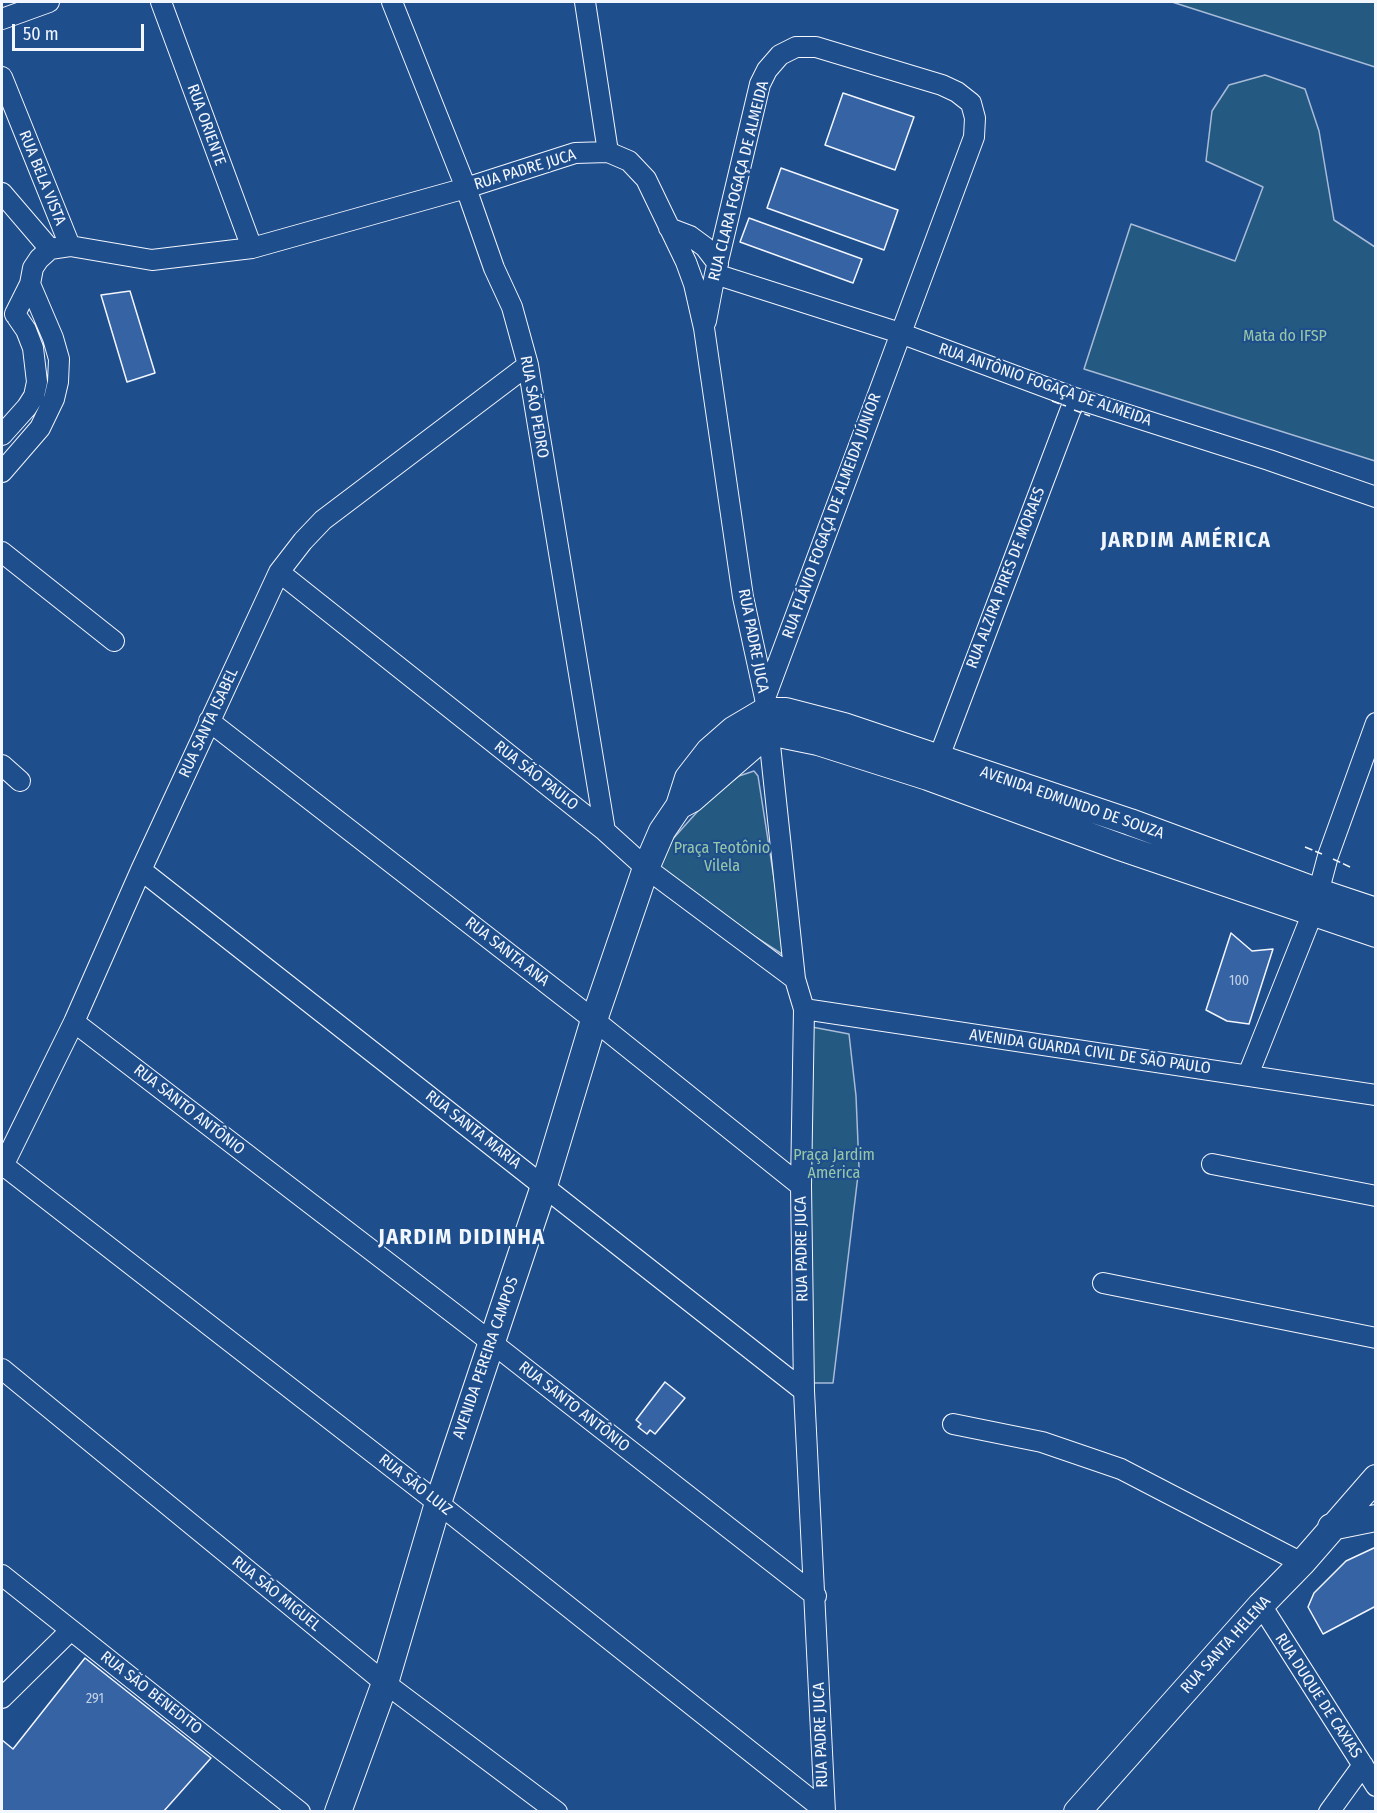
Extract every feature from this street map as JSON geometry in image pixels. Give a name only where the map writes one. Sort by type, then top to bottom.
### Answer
[{"type":"main road","name":"AVENIDA EDMUNDO DE SOUZA","points":[[766,714],[786,711],[844,726],[1130,822],[1316,902],[1376,934]]},
{"type":"main road","name":"AVENIDA EDMUNDO DE SOUZA","points":[[766,714],[818,742],[928,777],[1120,847],[1316,902],[1376,911]]},
{"type":"main road","name":"AVENIDA PEREIRA CAMPOS","points":[[338,1812],[385,1683],[438,1503],[544,1186],[594,1020],[646,868],[662,831],[679,806],[688,778],[709,751],[733,730],[766,714]]},
{"type":"main road","name":"RUA SANTA HELENA","points":[[1077,1812],[1376,1478]]},
{"type":"main road","points":[[1330,1527],[1376,1518]]},
{"type":"street","points":[[2,19],[49,2]]},
{"type":"street","name":"RUA ORIENTE","points":[[161,2],[252,248]]},
{"type":"street","name":"RUA SÃO PEDRO","points":[[392,2],[466,188],[494,268],[512,307],[528,365],[605,831]]},
{"type":"street","points":[[585,2],[608,152]]},
{"type":"street","name":"RUA CLARA FOGAÇA DE ALMEIDA","points":[[704,328],[760,84],[767,70],[780,55],[796,47],[816,47],[942,85],[957,92],[971,103],[975,118],[974,137],[900,333]]},
{"type":"street","name":"RUA BELA VISTA","points":[[2,77],[70,246]]},
{"type":"street","name":"RUA PADRE JUCA","points":[[50,249],[70,246],[152,260],[252,248],[466,188],[575,153],[608,152],[629,161],[646,179],[694,284],[704,328],[743,597],[766,714],[795,979],[804,1009],[801,1186],[804,1391],[825,1811]]},
{"type":"street","points":[[2,193],[50,249],[33,268],[30,284],[8,316],[26,330],[33,348],[37,382],[34,396],[2,435]]},
{"type":"street","points":[[669,228],[690,236],[705,247],[716,269]]},
{"type":"street","name":"RUA ANTÔNIO FOGAÇA DE ALMEIDA","points":[[716,269],[900,333],[1075,398],[1376,497]]},
{"type":"street","points":[[2,471],[40,428],[54,399],[58,382],[59,359],[30,284]]},
{"type":"street","name":"RUA FLÁVIO FOGAÇA DE ALMEIDA JÚNIOR","points":[[766,714],[900,333]]},
{"type":"street","name":"RUA SANTA ISABEL","points":[[2,1167],[74,1022],[141,870],[279,572],[323,520],[528,365]]},
{"type":"street","name":"RUA ALZIRA PIRES DE MORAES","points":[[939,757],[1075,398]]},
{"type":"street","points":[[2,552],[114,641]]},
{"type":"street","name":"RUA SÃO PAULO","points":[[279,572],[605,831],[646,868],[795,979]]},
{"type":"street","name":"RUA SANTA ANA","points":[[209,721],[594,1020],[801,1186]]},
{"type":"street","points":[[1248,1075],[1316,902],[1328,856],[1376,723]]},
{"type":"street","points":[[2,765],[20,781]]},
{"type":"street","name":"RUA SANTA MARIA","points":[[141,870],[804,1391]]},
{"type":"street","name":"AVENIDA GUARDA CIVIL DE SÃO PAULO","points":[[804,1009],[1376,1095]]},
{"type":"street","name":"RUA SANTO ANTÔNIO","points":[[74,1022],[491,1342],[816,1596]]},
{"type":"street","points":[[1212,1164],[1376,1196]]},
{"type":"street","name":"RUA SÃO LUIZ","points":[[2,1167],[438,1503],[825,1811]]},
{"type":"street","points":[[1103,1283],[1376,1338]]},
{"type":"street","name":"RUA SÃO MIGUEL","points":[[2,1370],[385,1683],[557,1812]]},
{"type":"street","points":[[953,1424],[1042,1442],[1083,1454],[1121,1469],[1302,1563]]},
{"type":"street","name":"RUA SÃO BENEDITO","points":[[2,1575],[300,1812]]},
{"type":"street","name":"RUA DUQUE DE CAXIAS","points":[[1261,1605],[1376,1786]]},
{"type":"street","points":[[2,1698],[71,1630]]},
{"type":"street","points":[[1329,1812],[1363,1765]]},
{"type":"green space","points":[[1172,2],[1375,2],[1375,67]]},
{"type":"green space","name":"Mata do IFSP","points":[[1265,75],[1305,89],[1319,131],[1334,220],[1375,247],[1375,461],[1084,369],[1131,224],[1235,261],[1263,187],[1206,161],[1212,111],[1229,85]]},
{"type":"green space","name":"Praça Teotônio Vilela","points":[[754,771],[758,776],[785,949],[782,954],[665,879],[658,866],[661,852],[707,801],[739,776]]},
{"type":"green space","name":"Praça Jardim América","points":[[812,1027],[849,1034],[856,1096],[859,1167],[833,1383],[811,1383],[807,1195]]},
{"type":"building","points":[[843,93],[914,117],[895,170],[825,145]]},
{"type":"building","points":[[781,168],[898,210],[884,250],[767,208]]},
{"type":"building","points":[[749,218],[862,259],[853,283],[740,242]]},
{"type":"building","points":[[130,291],[155,373],[127,382],[101,295]]},
{"type":"building","points":[[1231,933],[1252,951],[1273,949],[1249,1024],[1227,1021],[1206,1010]]},
{"type":"building","points":[[665,1382],[685,1398],[655,1434],[650,1430],[647,1434],[638,1427],[641,1424],[636,1420]]},
{"type":"building","points":[[1376,1547],[1376,1606],[1323,1634],[1308,1607],[1314,1593],[1346,1561]]},
{"type":"building","points":[[85,1658],[211,1758],[163,1812],[2,1812],[2,1740],[13,1749]]},
{"type":"fence","points":[[1052,401],[1066,406]]},
{"type":"fence","points":[[1074,410],[1090,416]]},
{"type":"fence","points":[[1305,847],[1322,854]]},
{"type":"fence","points":[[1333,859],[1350,867]]},
{"type":"district","name":"JARDIM AMÉRICA","points":[[1186,541]]},
{"type":"district","name":"JARDIM DIDINHA","points":[[462,1238]]}]
